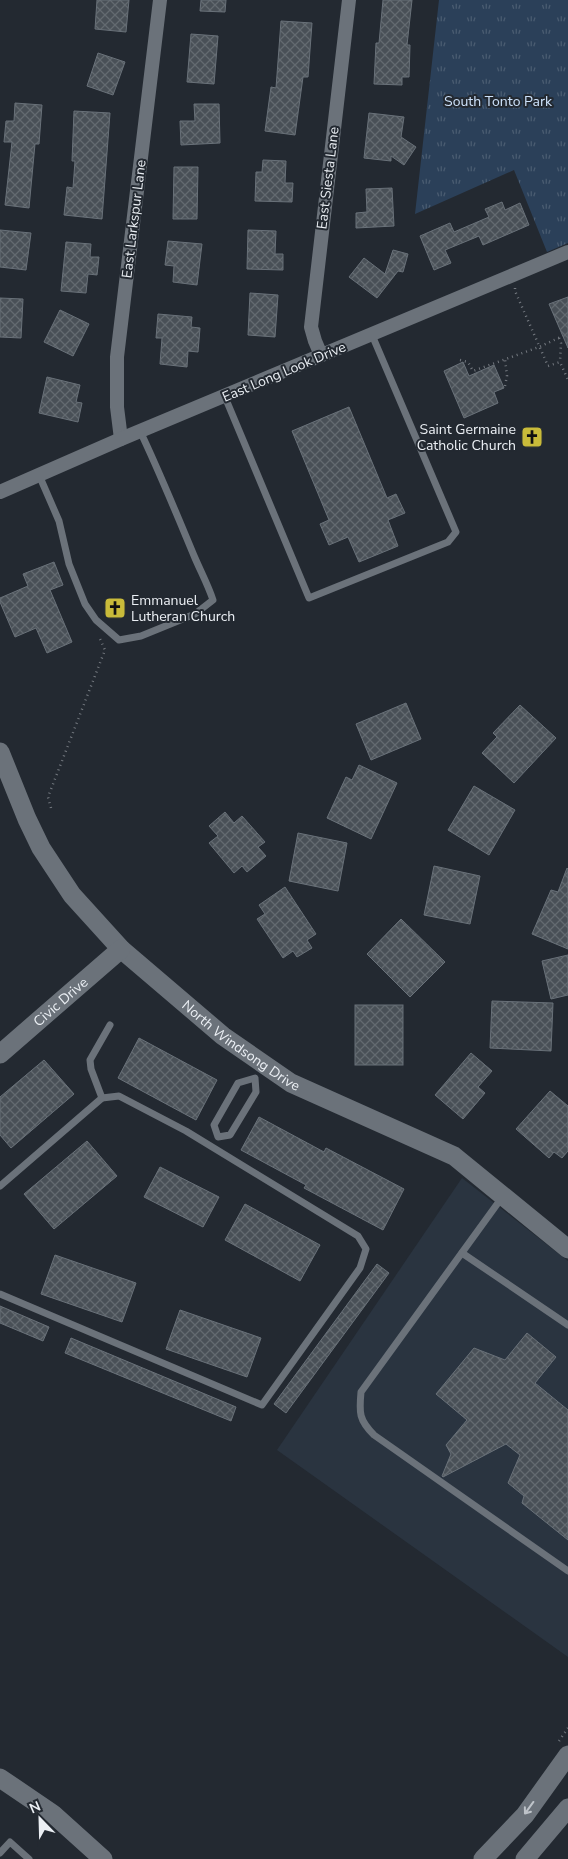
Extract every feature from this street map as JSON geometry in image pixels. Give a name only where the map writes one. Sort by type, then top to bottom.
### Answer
[{"type":"street","name":"East Larkspur Lane","points":[[122,439],[117,407],[117,357],[160,0]]},
{"type":"street","name":"East Siesta Lane","points":[[322,355],[311,327],[349,0]]},
{"type":"street","name":"East Long Look Drive","points":[[0,492],[140,431],[568,252]]},
{"type":"street","name":"North Windsong Drive","points":[[0,752],[26,818],[41,848],[72,895],[121,949],[223,1036],[260,1071],[454,1156],[568,1249]]},
{"type":"street","name":"Civic Drive","points":[[0,1054],[121,949]]},
{"type":"street","points":[[483,1859],[525,1815],[568,1754]]},
{"type":"street","points":[[0,1778],[53,1814],[103,1859]]},
{"type":"street","points":[[547,1784],[568,1801]]},
{"type":"street","points":[[525,1859],[568,1808]]},
{"type":"lane","points":[[225,396],[309,598],[448,542],[456,532],[372,335]]},
{"type":"lane","points":[[39,475],[59,521],[68,564],[85,604],[96,620],[119,640],[140,636],[195,614],[213,600],[162,477],[140,431]]},
{"type":"lane","points":[[102,1098],[91,1069],[90,1060],[110,1025]]},
{"type":"lane","points":[[212,1147],[218,1136],[214,1125],[238,1083],[260,1071]]},
{"type":"lane","points":[[218,1136],[230,1135],[256,1092],[260,1071]]},
{"type":"lane","points":[[0,1186],[102,1098],[119,1096],[186,1131],[358,1236],[366,1249],[360,1268],[262,1405],[0,1294]]},
{"type":"lane","points":[[503,1196],[362,1392],[359,1412],[365,1426],[374,1435],[568,1571]]},
{"type":"lane","points":[[462,1254],[568,1325]]},
{"type":"lane","points":[[0,1853],[10,1842],[29,1859]]},
{"type":"path","points":[[517,286],[515,291],[548,366],[560,362]]},
{"type":"path","points":[[460,360],[468,362],[473,371],[539,347],[563,336]]},
{"type":"path","points":[[559,338],[561,343],[560,362],[568,380]]},
{"type":"path","points":[[505,359],[507,376],[505,386]]},
{"type":"path","points":[[51,808],[48,797],[105,650],[99,638]]},
{"type":"shaded area","points":[[462,1178],[568,1261],[568,1657],[277,1450]]},
{"type":"green space","name":"South Tonto Park","points":[[439,0],[568,0],[568,243],[547,252],[514,170],[415,214]]},
{"type":"building","points":[[97,0],[129,0],[126,32],[95,29]]},
{"type":"building","points":[[201,0],[226,0],[225,12],[200,11]]},
{"type":"building","points":[[383,0],[412,0],[407,45],[410,45],[409,77],[402,77],[402,85],[374,84],[376,43],[379,43]]},
{"type":"building","points":[[281,21],[312,23],[308,77],[303,77],[295,135],[265,131],[271,87],[276,88]]},
{"type":"building","points":[[191,34],[218,36],[214,84],[187,82]]},
{"type":"building","points":[[98,53],[125,62],[113,95],[87,86]]},
{"type":"building","points":[[15,103],[42,105],[39,144],[35,144],[29,208],[5,205],[12,142],[4,142],[6,121],[14,121]]},
{"type":"building","points":[[194,104],[219,104],[220,143],[181,145],[180,121],[195,121]]},
{"type":"building","points":[[74,111],[110,113],[102,219],[64,215],[67,187],[73,188],[75,161],[72,161]]},
{"type":"building","points":[[369,113],[404,117],[401,137],[416,147],[404,165],[391,156],[391,161],[364,158]]},
{"type":"building","points":[[263,160],[286,161],[285,183],[293,183],[292,202],[255,201],[256,172],[262,172]]},
{"type":"building","points":[[174,167],[198,167],[197,219],[173,219]]},
{"type":"building","points":[[392,188],[394,226],[356,228],[356,213],[367,212],[366,189]]},
{"type":"building","points":[[502,202],[505,210],[520,203],[529,225],[483,245],[479,236],[445,250],[451,263],[434,270],[420,236],[450,223],[454,232],[489,217],[485,209]]},
{"type":"building","points":[[0,230],[31,233],[26,270],[0,267]]},
{"type":"building","points":[[248,230],[276,231],[275,254],[283,254],[283,270],[247,269]]},
{"type":"building","points":[[168,241],[202,244],[197,285],[173,282],[174,266],[165,265]]},
{"type":"building","points":[[66,242],[91,244],[90,257],[99,257],[97,275],[88,274],[86,293],[61,291]]},
{"type":"building","points":[[393,250],[408,254],[403,272],[398,271],[377,298],[349,277],[364,258],[385,274]]},
{"type":"building","points":[[250,293],[278,295],[275,337],[248,335]]},
{"type":"building","points":[[568,297],[568,348],[549,304]]},
{"type":"building","points":[[0,298],[23,299],[21,338],[0,337]]},
{"type":"building","points":[[60,310],[89,324],[73,356],[44,342]]},
{"type":"building","points":[[158,314],[192,317],[191,327],[200,328],[198,352],[188,351],[187,367],[160,364],[162,338],[156,338]]},
{"type":"building","points":[[463,362],[469,376],[494,365],[504,388],[494,392],[498,403],[464,418],[444,371]]},
{"type":"building","points":[[47,377],[80,385],[76,402],[82,403],[78,422],[39,413]]},
{"type":"building","points":[[349,407],[387,498],[396,494],[405,513],[388,520],[398,546],[359,562],[348,537],[329,545],[320,524],[329,520],[292,431]]},
{"type":"building","points":[[54,562],[63,585],[50,590],[72,642],[47,653],[36,628],[15,637],[0,598],[28,586],[23,574]]},
{"type":"building","points":[[406,703],[421,739],[371,760],[356,724]]},
{"type":"building","points":[[520,705],[556,738],[514,783],[482,753],[497,737],[493,733]]},
{"type":"building","points":[[359,765],[397,783],[371,839],[327,818],[346,777],[352,780]]},
{"type":"building","points":[[474,786],[515,810],[489,855],[448,830]]},
{"type":"building","points":[[225,812],[234,823],[242,816],[265,842],[258,847],[266,856],[247,872],[242,866],[234,873],[209,843],[218,836],[209,826]]},
{"type":"building","points":[[298,833],[347,843],[338,891],[289,881]]},
{"type":"building","points":[[434,866],[480,876],[470,924],[424,915]]},
{"type":"building","points":[[567,868],[568,949],[532,934],[551,890],[558,892]]},
{"type":"building","points":[[285,887],[316,934],[307,940],[312,948],[297,957],[293,951],[283,958],[257,919],[265,914],[259,905]]},
{"type":"building","points":[[401,919],[445,962],[410,997],[367,954]]},
{"type":"building","points":[[568,955],[568,995],[551,999],[542,961]]},
{"type":"building","points":[[492,1001],[553,1003],[551,1051],[490,1048]]},
{"type":"building","points":[[355,1005],[403,1005],[403,1065],[355,1065]]},
{"type":"building","points":[[139,1038],[217,1080],[196,1120],[118,1078]]},
{"type":"building","points":[[471,1053],[492,1071],[478,1087],[485,1093],[463,1119],[435,1095]]},
{"type":"building","points":[[44,1060],[74,1094],[11,1148],[0,1135],[0,1097]]},
{"type":"building","points":[[550,1091],[568,1106],[568,1151],[562,1158],[554,1152],[549,1158],[516,1129]]},
{"type":"building","points":[[259,1117],[324,1152],[326,1148],[404,1189],[383,1230],[304,1188],[306,1185],[241,1150]]},
{"type":"building","points":[[87,1141],[117,1176],[54,1229],[24,1194]]},
{"type":"building","points":[[160,1167],[219,1197],[203,1227],[144,1197]]},
{"type":"building","points":[[245,1204],[320,1245],[300,1281],[225,1240]]},
{"type":"building","points":[[55,1255],[136,1283],[122,1322],[41,1294]]},
{"type":"building","points":[[377,1264],[389,1273],[286,1413],[274,1404]]},
{"type":"building","points":[[0,1306],[49,1327],[43,1341],[0,1323]]},
{"type":"building","points":[[180,1310],[261,1338],[247,1377],[166,1349]]},
{"type":"building","points":[[527,1333],[556,1357],[535,1383],[568,1410],[568,1540],[522,1503],[524,1496],[508,1483],[520,1455],[506,1444],[442,1476],[451,1454],[446,1445],[467,1420],[436,1394],[474,1348],[505,1360]]},
{"type":"building","points":[[71,1338],[236,1407],[231,1421],[65,1353]]},
{"type":"place","name":"Saint Germaine Catholic Church","points":[[532,437]]},
{"type":"place","name":"Emmanuel Lutheran Church","points":[[115,608]]}]
